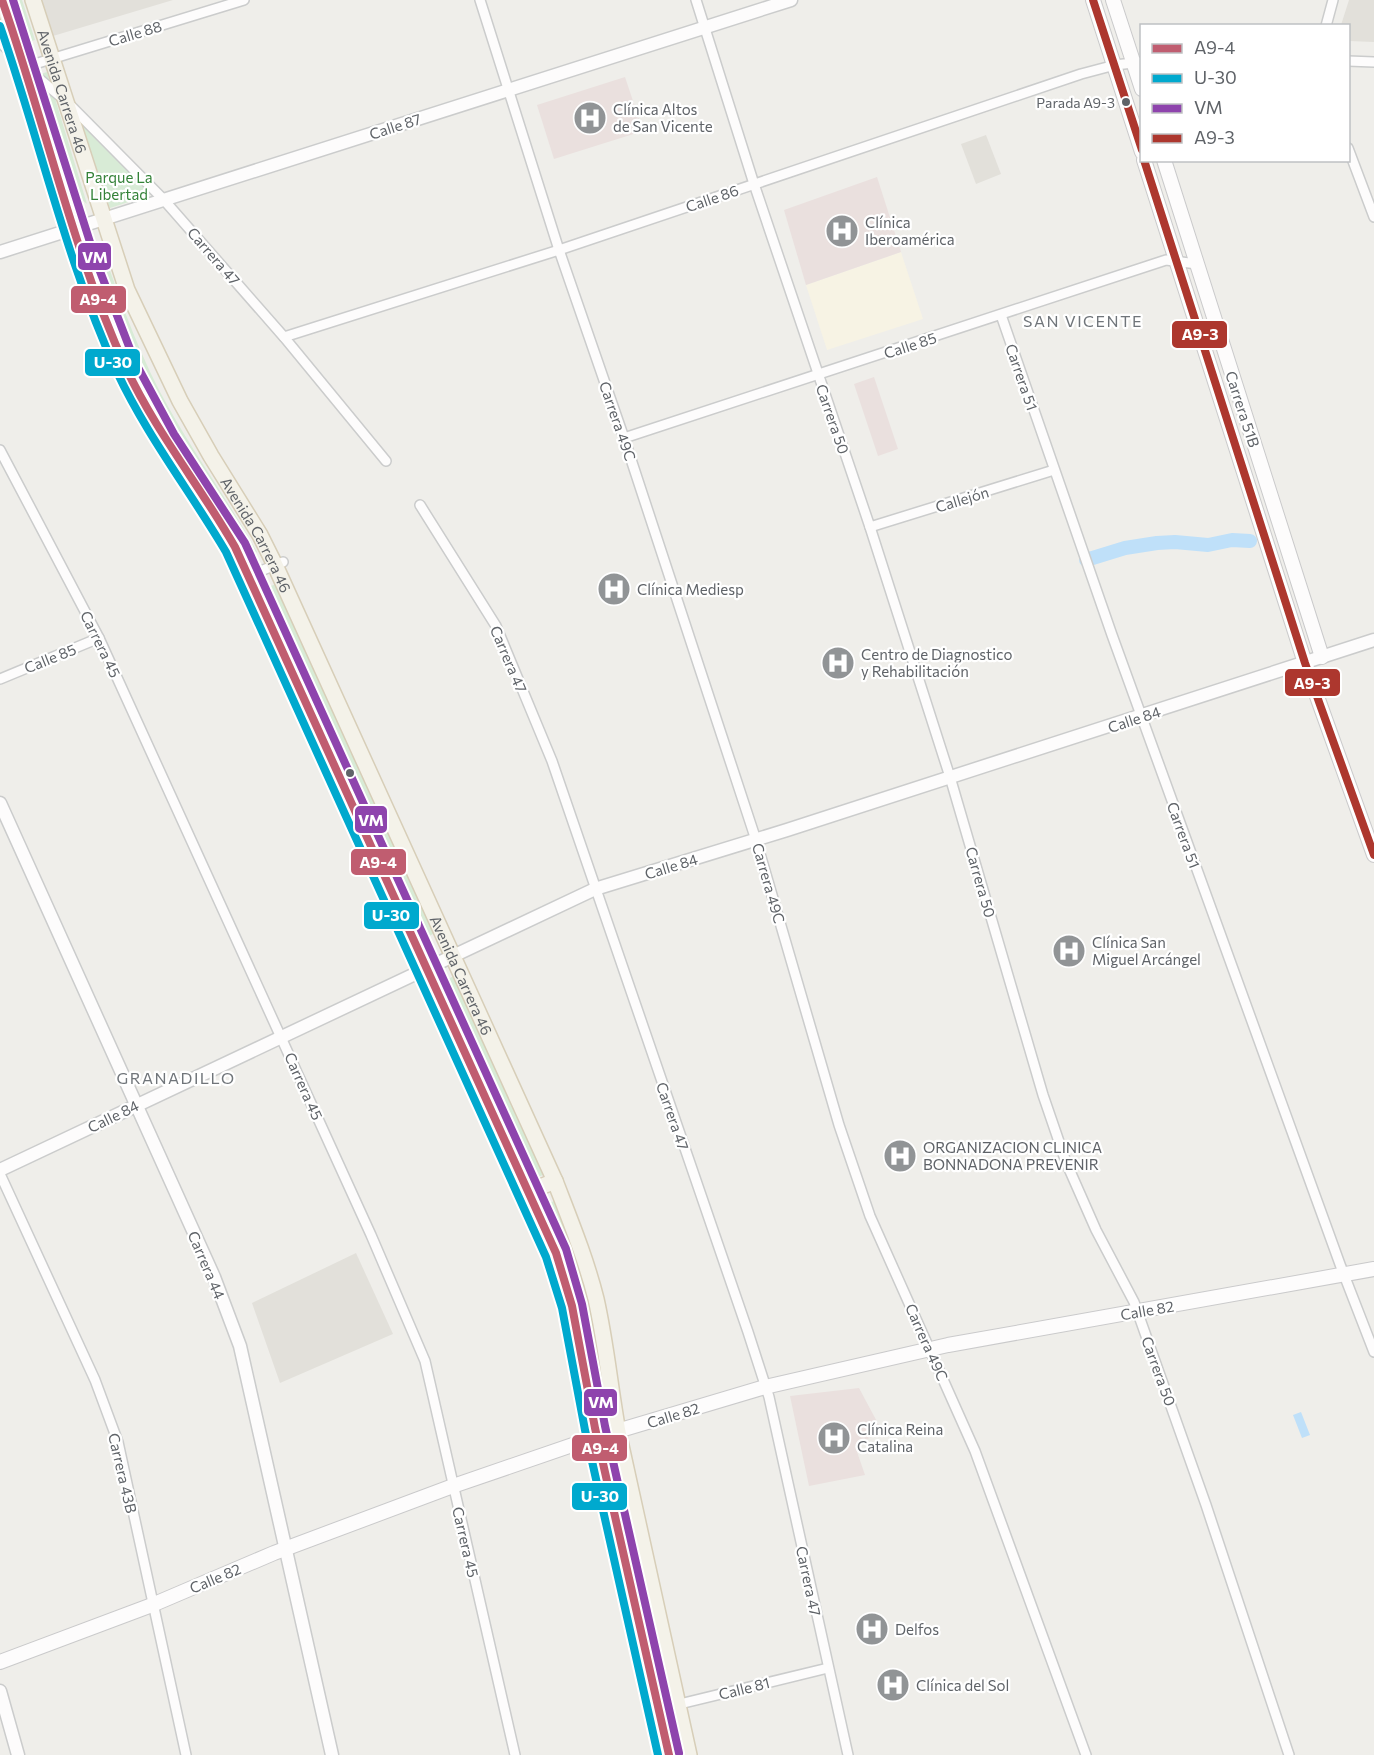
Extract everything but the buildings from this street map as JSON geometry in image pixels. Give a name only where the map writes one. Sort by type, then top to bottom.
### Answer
[{"type":"main road","name":"Avenida Carrera 46","points":[[2,0],[26,67],[95,295],[120,354],[149,411],[235,547],[556,1253],[569,1296],[597,1438],[669,1755]]},
{"type":"main road","name":"Avenida Carrera 46","points":[[33,0],[128,290],[180,401],[211,456],[279,563],[555,1181],[596,1300],[618,1432],[689,1755]]},
{"type":"main road","points":[[1094,0],[1140,146]]},
{"type":"main road","points":[[1113,0],[1137,63],[1140,79]]},
{"type":"main road","name":"Carrera 51B","points":[[1145,162],[1305,663],[1374,855]]},
{"type":"main road","name":"Carrera 51B","points":[[1165,162],[1322,657]]},
{"type":"main road","points":[[528,1192],[555,1181]]},
{"type":"main road","name":"Calle 82","points":[[0,1662],[152,1605],[286,1549],[453,1486],[597,1438],[765,1387],[931,1349],[1374,1269]]},
{"type":"street","name":"Calle 88","points":[[26,67],[244,0]]},
{"type":"street","name":"Carrera 49C","points":[[480,0],[559,250],[624,438],[756,840],[846,1145],[870,1216],[975,1451],[1086,1755]]},
{"type":"street","name":"Carrera 50","points":[[696,0],[754,184],[870,527],[950,777],[1043,1095],[1066,1162],[1096,1230],[1137,1311],[1206,1505],[1289,1755]]},
{"type":"street","name":"Calle 87","points":[[0,252],[791,0]]},
{"type":"street","points":[[1327,24],[1333,0]]},
{"type":"street","name":"Carrera 47","points":[[0,42],[67,102],[164,200],[284,337],[386,461]]},
{"type":"street","points":[[1350,61],[1374,62]]},
{"type":"street","name":"Calle 86","points":[[284,337],[559,250],[1081,74],[1115,65],[1137,63]]},
{"type":"street","points":[[1350,153],[1374,217]]},
{"type":"street","name":"Calle 85","points":[[624,438],[1166,260],[1197,264]]},
{"type":"street","name":"Carrera 51","points":[[1001,315],[1142,716],[1343,1274],[1374,1352]]},
{"type":"street","name":"Carrera 45","points":[[0,450],[99,638],[371,1235],[425,1361],[515,1755]]},
{"type":"street","name":"Callejón","points":[[870,527],[1054,470]]},
{"type":"street","name":"Carrera 47","points":[[420,505],[496,626],[552,761],[765,1387],[848,1755]]},
{"type":"street","points":[[248,576],[279,563]]},
{"type":"street","name":"Calle 85","points":[[0,679],[99,638]]},
{"type":"street","name":"Calle 84","points":[[0,1172],[281,1036],[595,889],[756,840],[1374,640]]},
{"type":"street","name":"Carrera 44","points":[[0,803],[214,1277],[240,1346],[332,1755]]},
{"type":"street","name":"Carrera 43B","points":[[0,1172],[95,1380],[118,1442],[186,1755]]},
{"type":"street","name":"Calle 81","points":[[659,1709],[828,1668]]},
{"type":"street","points":[[0,1691],[18,1755]]},
{"type":"shaded area","points":[[42,0],[173,0],[53,36]]},
{"type":"shaded area","points":[[1349,0],[1374,0],[1374,42],[1350,41],[1350,24],[1341,24]]},
{"type":"shaded area","name":"Clínica Altos de San Vicente","points":[[625,77],[643,131],[554,159],[537,105]]},
{"type":"shaded area","points":[[986,135],[1001,174],[976,184],[961,144]]},
{"type":"shaded area","name":"Clínica Iberoamérica","points":[[877,177],[901,252],[806,285],[784,210]]},
{"type":"shaded area","points":[[901,252],[923,319],[827,350],[806,285]]},
{"type":"shaded area","points":[[874,377],[898,449],[878,456],[854,384]]},
{"type":"shaded area","points":[[356,1253],[393,1334],[280,1383],[252,1303]]},
{"type":"shaded area","name":"Clínica Reina Catalina","points":[[859,1388],[882,1431],[855,1446],[865,1475],[809,1486],[790,1396]]},
{"type":"green space","points":[[14,0],[22,0],[35,40],[28,42]]},
{"type":"green space","points":[[47,72],[87,204],[80,198],[68,159],[58,153],[34,76]]},
{"type":"green space","name":"Parque La Libertad","points":[[76,115],[86,126],[150,195],[110,208]]},
{"type":"green space","points":[[101,244],[123,307],[149,370],[180,428],[257,552],[249,556],[163,414],[138,366],[115,310],[93,246]]},
{"type":"green space","points":[[278,583],[435,933],[421,940],[264,589]]},
{"type":"green space","points":[[454,976],[543,1175],[530,1180],[442,982]]},
{"type":"green space","points":[[554,1201],[565,1227],[591,1307],[608,1412],[598,1415],[581,1311],[555,1231],[543,1206]]},
{"type":"green space","points":[[613,1450],[665,1686],[659,1688],[607,1451]]},
{"type":"green space","points":[[676,1722],[683,1755],[677,1755],[669,1723]]},
{"type":"water","points":[[1301,1412],[1310,1435],[1302,1438],[1293,1415]]},
{"type":"waterway","points":[[1086,560],[1125,548],[1157,543],[1208,545],[1232,540],[1250,541]]},
{"type":"transit line","name":"A9-4","points":[[2,0],[74,232],[126,368],[164,437],[235,547],[556,1253],[572,1306],[595,1428],[669,1755]]},
{"type":"transit line","name":"VM","points":[[13,0],[96,261],[135,362],[174,434],[245,543],[566,1249],[582,1304],[605,1426],[679,1753]]},
{"type":"transit line","name":"A9-3","points":[[1093,0],[1140,144]]},
{"type":"transit line","name":"U-30","points":[[0,26],[68,244],[117,372],[155,441],[226,552],[546,1257],[562,1308],[585,1430],[658,1755]]},
{"type":"transit line","name":"A9-3","points":[[1145,162],[1305,663],[1374,855]]},
{"type":"place","name":"Parada A9-3","points":[[1126,102]]},
{"type":"place","name":"Clínica Altos de San Vicente","points":[[590,118]]},
{"type":"place","name":"Clínica Iberoamérica","points":[[842,231]]},
{"type":"place","name":"Clínica Mediesp","points":[[614,589]]},
{"type":"place","name":"Centro de Diagnostico y Rehabilitación","points":[[838,663]]},
{"type":"place","name":"Clínica San Miguel Arcángel","points":[[1069,951]]},
{"type":"place","name":"ORGANIZACION CLINICA BONNADONA PREVENIR","points":[[900,1156]]},
{"type":"place","name":"Clínica Reina Catalina","points":[[834,1438]]},
{"type":"place","name":"Delfos","points":[[872,1629]]},
{"type":"place","name":"Clínica del Sol","points":[[893,1685]]},
{"type":"district","name":"SAN VICENTE","points":[[1083,320]]},
{"type":"district","name":"GRANADILLO","points":[[176,1077]]}]
